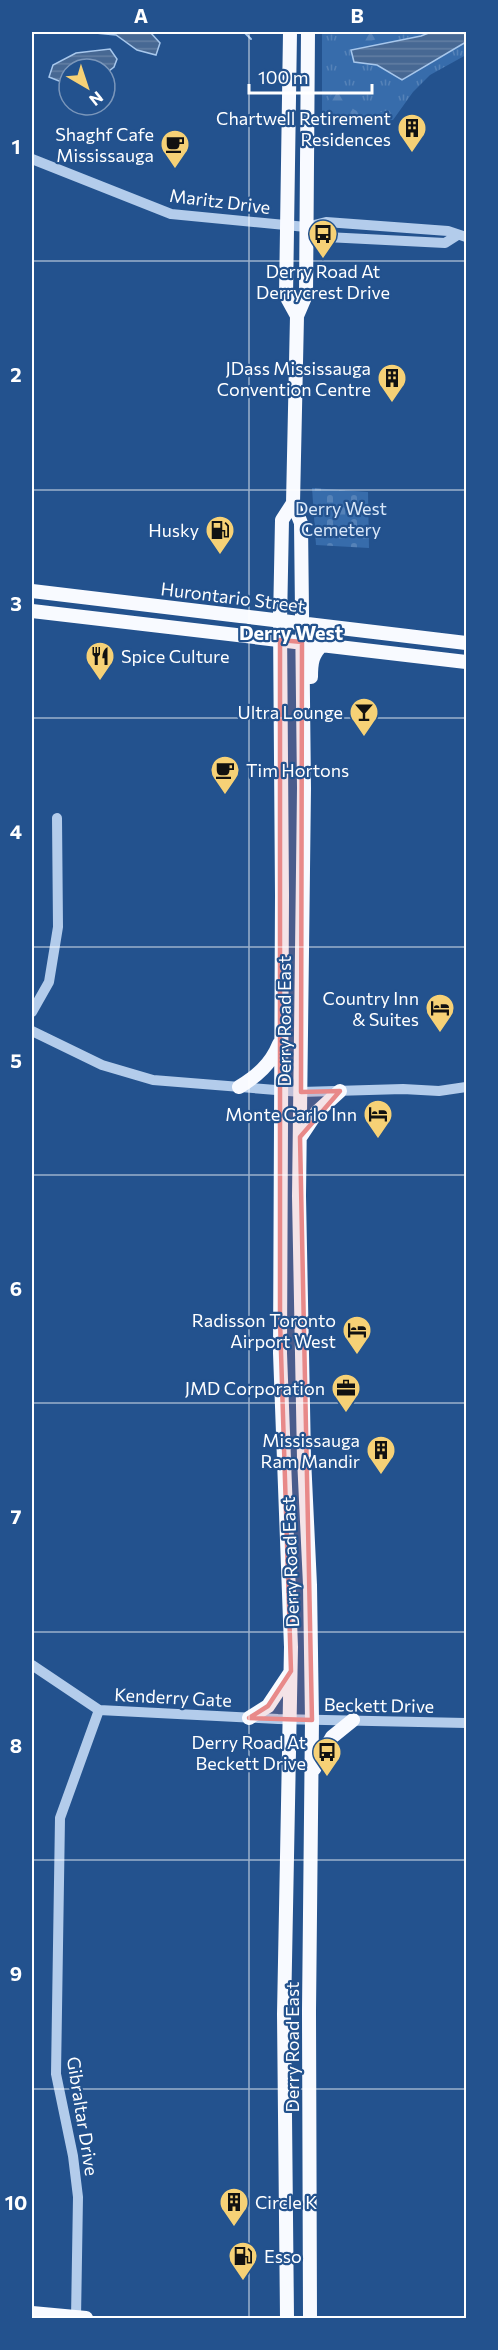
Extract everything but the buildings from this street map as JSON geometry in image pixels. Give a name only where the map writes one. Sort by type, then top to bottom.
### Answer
[{"type":"main road","points":[[290,32],[286,296],[297,316]]},
{"type":"main road","points":[[293,502],[297,316],[306,296],[308,32]]},
{"type":"main road","name":"Derry Road East","points":[[287,2319],[284,2014],[291,1671],[280,1353],[282,895],[280,622],[282,520],[293,502]]},
{"type":"main road","name":"Derry Road East","points":[[293,502],[301,523],[303,720],[299,1196],[312,1720],[309,2011],[310,2319]]},
{"type":"main road","name":"Hurontario Street","points":[[32,591],[466,643]]},
{"type":"main road","name":"Hurontario Street","points":[[32,611],[466,662]]},
{"type":"main road","points":[[303,720],[310,688],[311,661],[317,649],[323,644]]},
{"type":"main road","points":[[239,1087],[255,1077],[268,1064],[281,1039]]},
{"type":"main road","points":[[300,1137],[317,1112],[340,1091]]},
{"type":"main road","points":[[281,1197],[299,1196]]},
{"type":"main road","points":[[281,1247],[300,1248]]},
{"type":"main road","points":[[288,1544],[308,1543]]},
{"type":"main road","points":[[290,1610],[310,1608]]},
{"type":"main road","points":[[249,1718],[268,1706],[291,1671]]},
{"type":"main road","points":[[312,1773],[332,1737],[353,1720]]},
{"type":"main road","points":[[277,2319],[286,2302]]},
{"type":"main road","points":[[32,2313],[79,2318]]},
{"type":"street","name":"Maritz Drive","points":[[32,159],[171,214],[306,227],[326,237],[445,243],[461,236]]},
{"type":"street","points":[[32,1012],[49,982],[58,927],[57,818]]},
{"type":"street","points":[[32,1031],[102,1065],[153,1080],[301,1092],[439,1091],[466,1087]]},
{"type":"street","name":"Kenderry Gate","points":[[32,1665],[99,1710],[290,1720]]},
{"type":"street","name":"Gibraltar Drive","points":[[79,2318],[78,2198],[73,2156],[56,2074],[60,1818],[99,1710]]},
{"type":"street","name":"Beckett Drive","points":[[290,1720],[466,1723]]},
{"type":"highlighted area","points":[[280,640],[302,642],[301,1092],[340,1091],[300,1137],[312,1720],[249,1718],[268,1706],[291,1671],[280,1320]]},
{"type":"green space","points":[[322,32],[466,32],[466,55],[430,75],[413,92],[393,120],[350,122],[322,115]]},
{"type":"green space","points":[[345,32],[396,32],[371,41],[350,44]]},
{"type":"green space","points":[[338,83],[353,109],[364,113],[395,110],[392,115],[351,117],[332,112],[328,101]]},
{"type":"green space","name":"Derry West Cemetery","points":[[312,488],[368,492],[369,548],[316,545]]},
{"type":"shaded area","points":[[85,32],[150,32],[160,43],[156,55],[137,50],[116,35]]},
{"type":"shaded area","points":[[431,32],[466,32],[466,42],[402,80],[377,65],[354,62],[351,50]]},
{"type":"shaded area","points":[[110,49],[116,57],[68,57],[76,53]]},
{"type":"shaded area","points":[[57,63],[57,80],[49,77],[53,65]]},
{"type":"waterway","points":[[244,32],[251,39]]},
{"type":"place","name":"Chartwell Retirement Residences","points":[[412,154]]},
{"type":"place","name":"Shaghf Cafe Mississauga","points":[[175,170]]},
{"type":"place","name":"Derry Road At Derrycrest Drive","points":[[323,260]]},
{"type":"place","name":"JDass Mississauga Convention Centre","points":[[392,404]]},
{"type":"place","name":"Husky","points":[[220,556]]},
{"type":"place","name":"Spice Culture","points":[[100,682]]},
{"type":"place","name":"Ultra Lounge","points":[[364,738]]},
{"type":"place","name":"Tim Hortons","points":[[225,796]]},
{"type":"place","name":"Country Inn & Suites","points":[[440,1034]]},
{"type":"place","name":"Monte Carlo Inn","points":[[378,1140]]},
{"type":"place","name":"Radisson Toronto Airport West","points":[[357,1356]]},
{"type":"place","name":"JMD Corporation","points":[[346,1414]]},
{"type":"place","name":"Mississauga Ram Mandir","points":[[381,1476]]},
{"type":"place","name":"Derry Road At Beckett Drive","points":[[327,1778]]},
{"type":"place","name":"Circle K","points":[[234,2228]]},
{"type":"place","name":"Esso","points":[[243,2282]]},
{"type":"district","name":"Derry West","points":[[291,632]]}]
